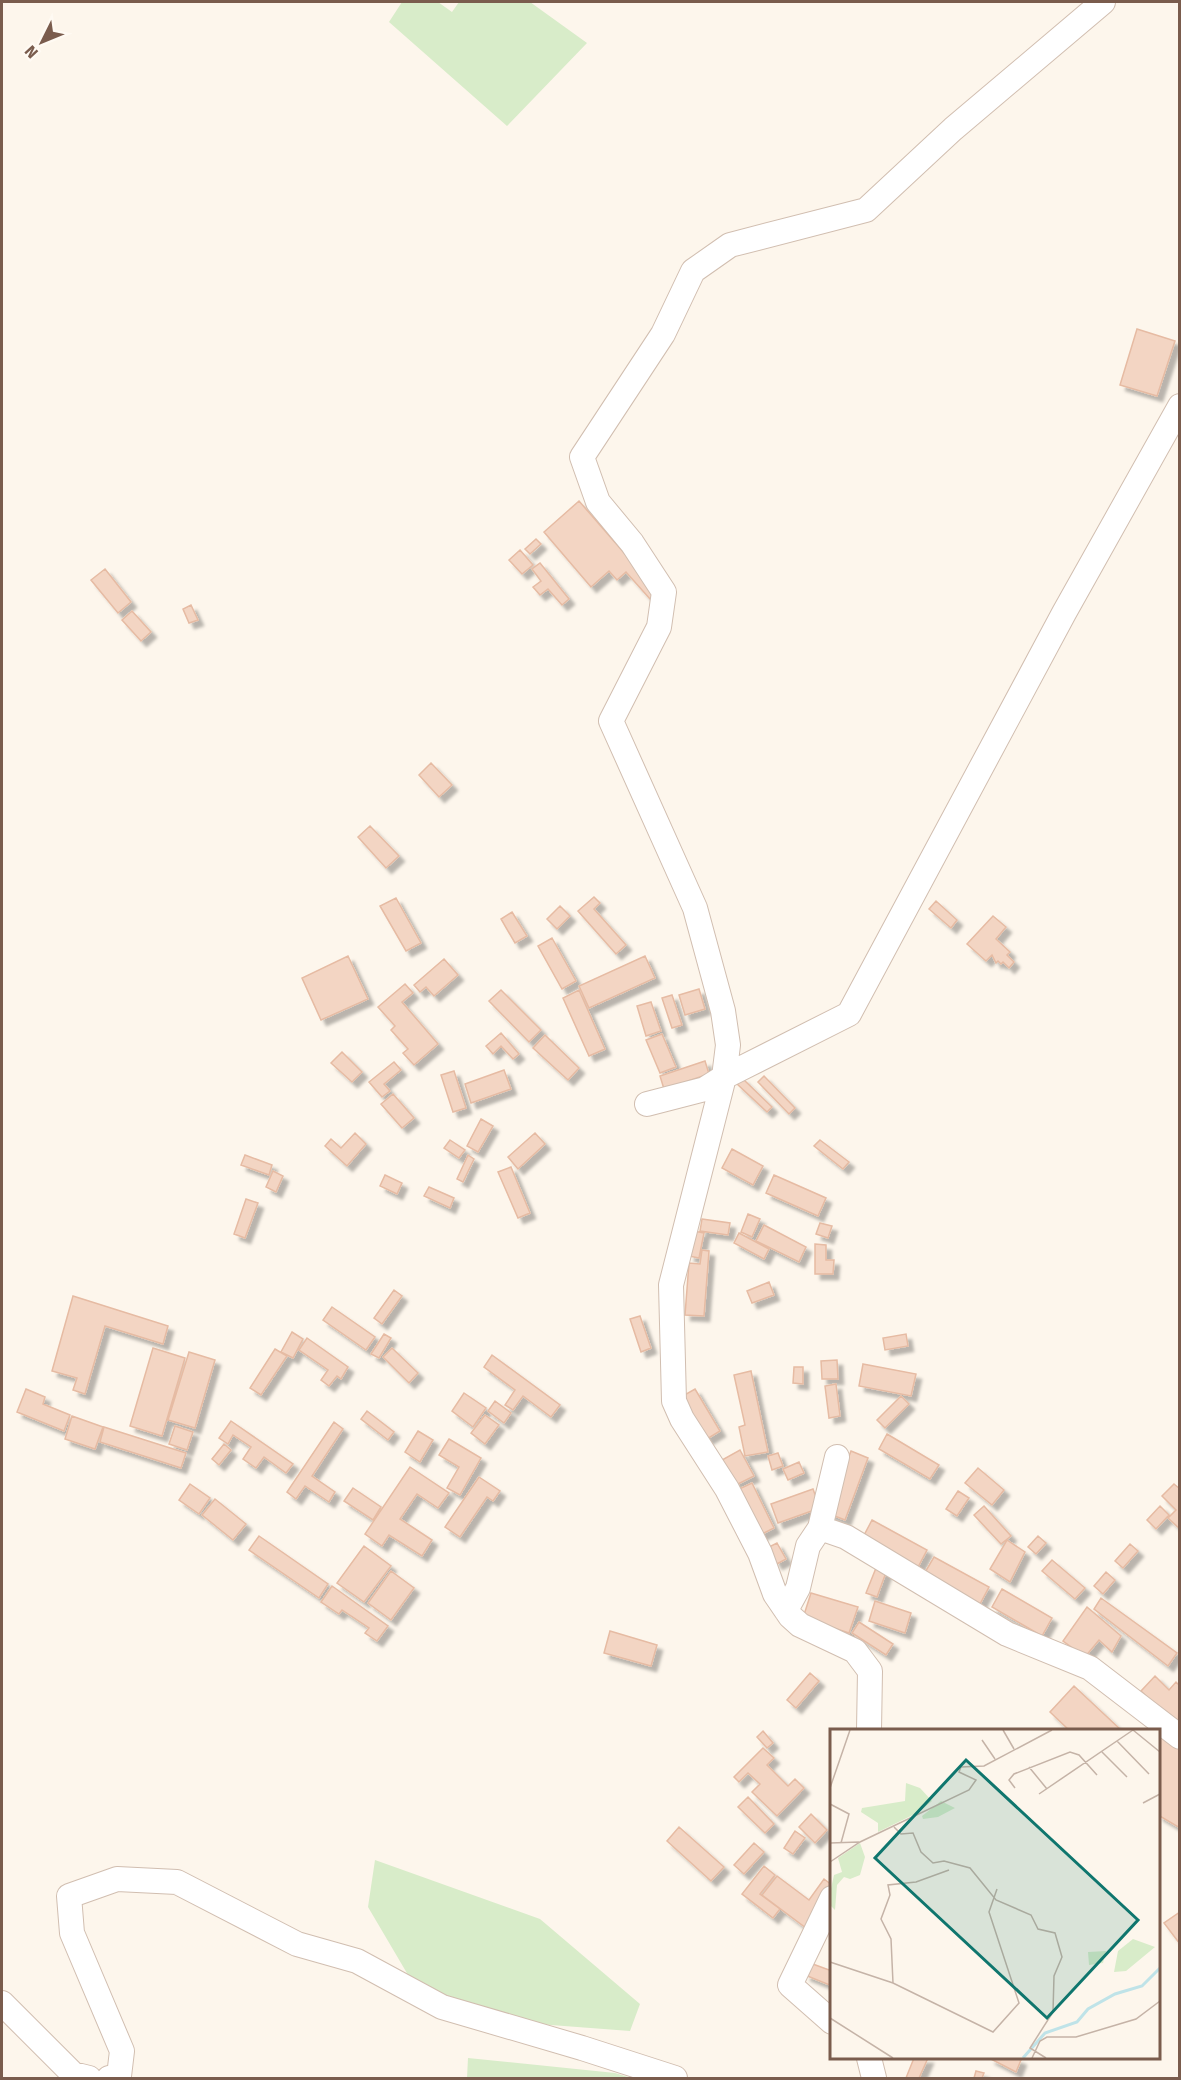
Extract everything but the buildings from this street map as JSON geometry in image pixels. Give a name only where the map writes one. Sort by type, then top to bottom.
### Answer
[{"type":"street","points":[[869,1729],[870,1671],[855,1651],[800,1625],[786,1610],[775,1594],[760,1553],[727,1489],[682,1419],[674,1401],[671,1285],[724,1077],[728,1045],[723,1011],[695,908],[611,721],[659,627],[664,592],[632,543],[598,502],[582,457],[663,334],[693,271],[730,245],[866,210],[952,129],[1103,2]]},
{"type":"street","points":[[647,1104],[705,1089],[724,1077],[849,1014],[1064,613],[1179,406]]},
{"type":"street","points":[[786,1610],[798,1588],[808,1546],[820,1528],[837,1457]]},
{"type":"street","points":[[820,1528],[846,1538],[1007,1634],[1090,1668],[1179,1737]]},
{"type":"street","points":[[109,2079],[119,2076],[122,2051],[72,1933],[69,1896],[117,1879],[177,1882],[297,1944],[357,1961],[442,2007],[582,2048],[675,2079]]},
{"type":"street","points":[[830,1900],[790,1985],[830,2021]]},
{"type":"street","points":[[2,2003],[73,2074],[88,2079]]},
{"type":"street","points":[[869,2059],[874,2079]]},
{"type":"green space","points":[[402,2],[438,2],[452,12],[459,2],[530,2],[587,43],[507,126],[389,22]]},
{"type":"green space","points":[[375,1860],[540,1919],[640,2004],[630,2031],[484,2020],[421,1997],[368,1907]]},
{"type":"green space","points":[[468,2058],[615,2073],[631,2078],[467,2078]]}]
